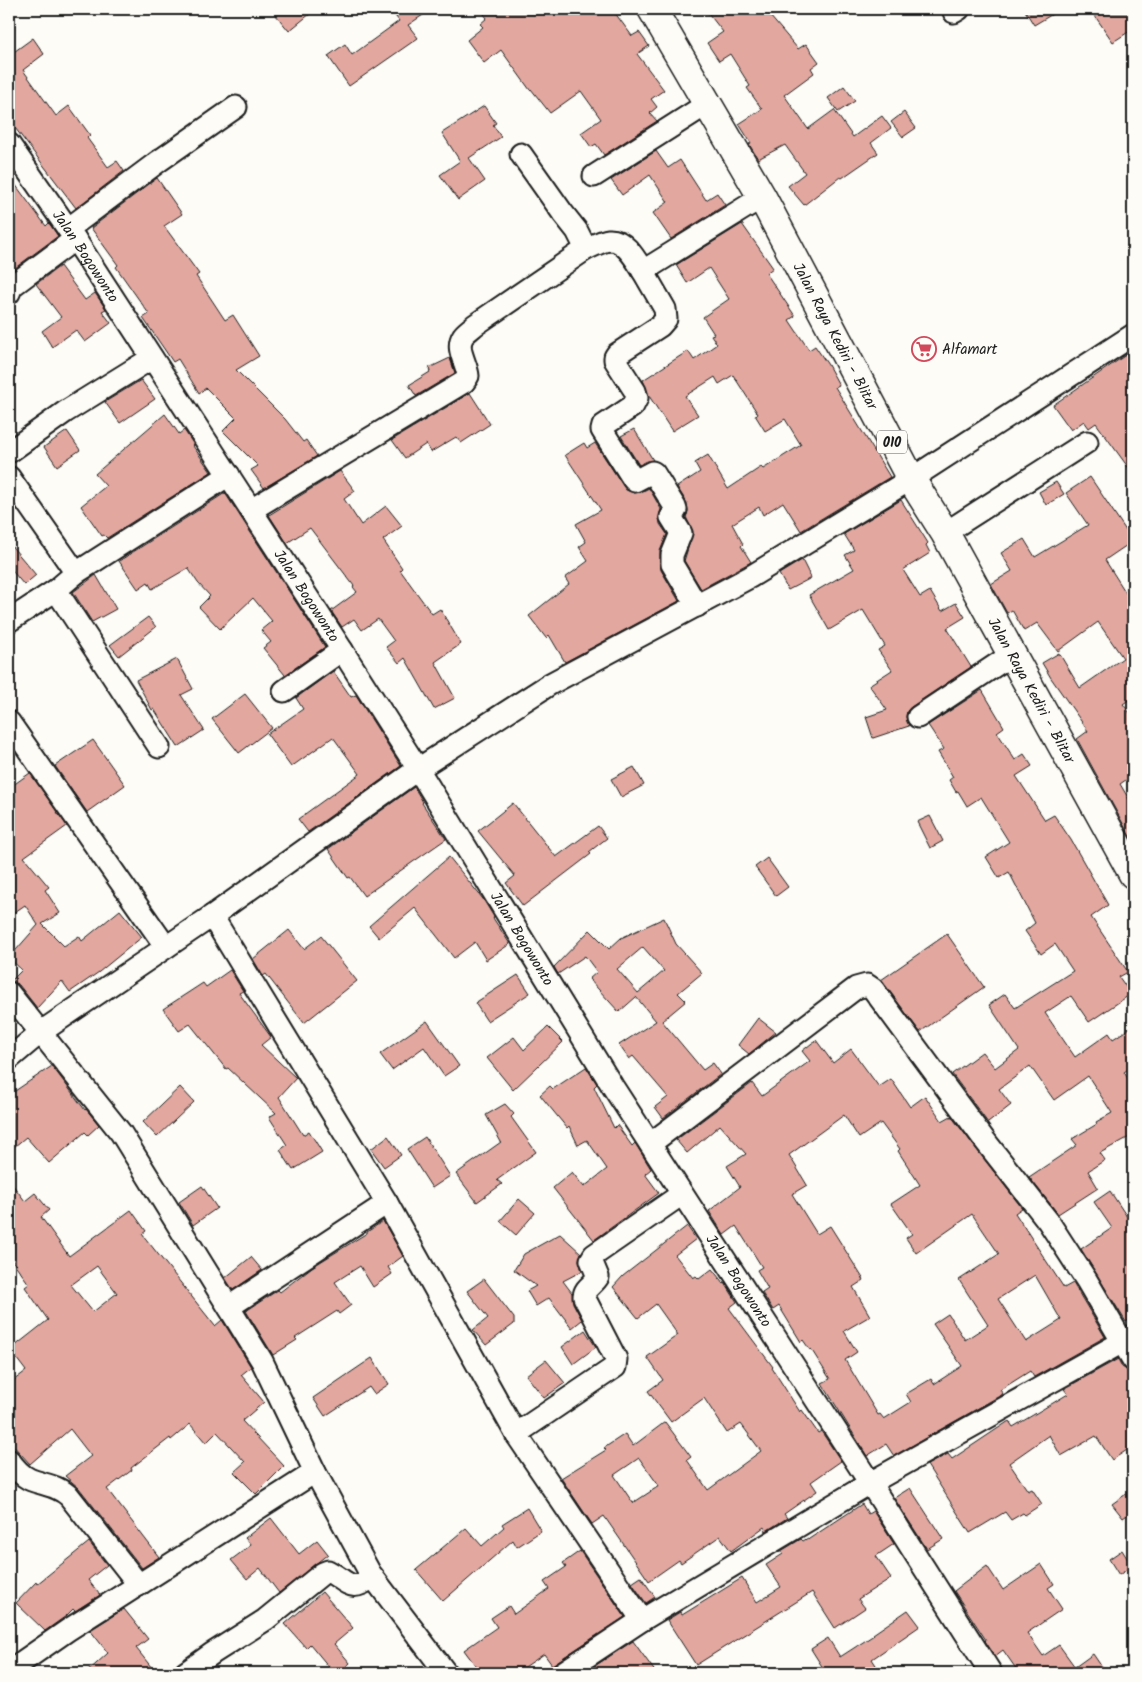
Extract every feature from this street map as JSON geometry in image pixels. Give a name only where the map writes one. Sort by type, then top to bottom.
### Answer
[{"type":"main road","name":"Jalan Raya Kediri - Blitar","points":[[652,9],[762,198],[911,479],[945,533],[1133,874]]},
{"type":"street","points":[[594,176],[708,104]]},
{"type":"street","points":[[9,293],[12,286],[71,234],[159,161],[236,107]]},
{"type":"street","name":"Jalan Bogowonto","points":[[9,144],[16,169],[71,234],[252,510],[418,769],[613,1087],[991,1673]]},
{"type":"street","points":[[521,154],[577,231],[586,250]]},
{"type":"street","points":[[644,271],[762,198]]},
{"type":"street","points":[[252,510],[460,384],[468,376],[460,345],[463,336],[475,325],[586,250],[610,240],[620,242],[631,252],[644,271],[665,309],[666,319],[660,326],[615,357],[615,360],[635,391],[637,398],[633,406],[604,426],[602,430],[633,479],[635,481],[639,480],[652,472],[654,473],[675,507],[676,510],[671,517],[681,533],[672,555],[672,564],[697,606]]},
{"type":"street","points":[[9,1059],[41,1032],[212,916],[418,769],[550,684],[750,578],[911,479],[1133,335]]},
{"type":"street","points":[[9,452],[65,412],[152,358]]},
{"type":"street","points":[[945,533],[1087,442]]},
{"type":"street","points":[[9,621],[56,590],[76,573],[229,475]]},
{"type":"street","points":[[9,476],[76,573]]},
{"type":"street","points":[[56,590],[159,747]]},
{"type":"street","points":[[284,691],[342,650]]},
{"type":"street","points":[[918,717],[1011,655]]},
{"type":"street","points":[[9,722],[166,946]]},
{"type":"street","points":[[212,916],[387,1203],[516,1434],[642,1620]]},
{"type":"street","points":[[562,1673],[642,1620],[870,1483],[1130,1346],[1048,1221],[986,1142],[873,989],[867,986],[856,988],[650,1144]]},
{"type":"street","points":[[9,993],[121,1133],[262,1361],[315,1472],[373,1577],[446,1673]]},
{"type":"street","points":[[516,1434],[615,1367],[616,1359],[584,1297],[584,1293],[598,1277],[591,1260],[682,1194]]},
{"type":"street","points":[[229,1307],[387,1203]]},
{"type":"street","points":[[9,1460],[15,1468],[29,1479],[62,1489],[139,1585]]},
{"type":"street","points":[[9,1671],[68,1630],[315,1472]]},
{"type":"street","points":[[185,1673],[265,1620],[323,1573],[328,1571],[348,1584],[356,1586],[361,1586],[373,1577]]},
{"type":"building","points":[[271,9],[316,9],[289,31]]},
{"type":"building","points":[[390,9],[432,9],[408,25],[418,38],[349,86],[328,56],[345,44],[352,55],[399,21]]},
{"type":"building","points":[[480,9],[612,9],[632,36],[639,32],[649,46],[637,54],[664,90],[651,99],[657,107],[650,113],[657,121],[604,155],[596,144],[591,147],[581,133],[601,119],[581,91],[550,113],[530,90],[501,50],[484,63],[467,40],[483,27],[480,24],[487,18]]},
{"type":"building","points":[[705,9],[764,9],[798,49],[806,44],[819,62],[811,68],[814,73],[784,95],[808,129],[834,110],[853,137],[882,116],[891,128],[871,143],[878,153],[842,178],[840,177],[804,205],[788,186],[805,173],[785,145],[758,159],[749,144],[751,143],[739,124],[762,109],[747,88],[750,86],[730,54],[719,61],[707,43],[723,32]]},
{"type":"building","points":[[1024,9],[1061,9],[1034,25]]},
{"type":"building","points":[[1090,9],[1133,9],[1133,29],[1113,42]]},
{"type":"building","points":[[33,38],[44,54],[23,70],[56,116],[69,106],[90,135],[87,138],[108,167],[117,161],[124,171],[76,208],[9,120],[9,51],[11,54]]},
{"type":"building","points":[[844,86],[855,101],[838,112],[828,98]]},
{"type":"building","points":[[484,106],[496,123],[493,125],[501,137],[469,158],[485,181],[458,200],[440,175],[460,161],[442,133]]},
{"type":"building","points":[[904,112],[916,128],[903,137],[891,122]]},
{"type":"building","points":[[656,151],[668,168],[680,160],[706,200],[717,193],[725,205],[671,239],[653,213],[668,202],[650,175],[622,195],[611,180]]},
{"type":"building","points":[[9,176],[46,226],[49,223],[58,236],[11,271],[9,269]]},
{"type":"building","points":[[157,178],[182,214],[164,226],[199,274],[196,276],[225,320],[233,315],[259,356],[236,370],[285,419],[303,442],[306,440],[317,456],[264,488],[251,470],[258,466],[223,431],[236,418],[206,388],[199,393],[178,359],[173,362],[143,318],[149,314],[116,267],[118,265],[91,228]]},
{"type":"building","points":[[742,224],[773,268],[766,273],[795,316],[789,320],[809,350],[815,346],[828,365],[839,385],[835,387],[890,477],[801,531],[783,502],[763,515],[759,507],[732,524],[743,544],[741,546],[751,562],[701,589],[684,561],[693,532],[686,517],[688,511],[687,503],[677,487],[700,472],[695,463],[708,455],[728,489],[761,467],[763,469],[801,445],[785,419],[765,431],[755,415],[758,414],[733,375],[719,384],[715,377],[685,396],[698,415],[672,431],[649,396],[643,380],[688,351],[694,360],[717,344],[711,335],[714,334],[703,317],[729,299],[709,268],[687,283],[676,265]]},
{"type":"building","points":[[60,266],[85,300],[95,293],[106,309],[102,311],[111,323],[85,342],[76,330],[52,347],[42,331],[61,317],[36,284]]},
{"type":"building","points":[[1133,350],[1133,474],[1096,423],[1089,428],[1084,421],[1071,430],[1053,405]]},
{"type":"building","points":[[450,358],[455,373],[416,396],[409,385],[430,372],[429,368]]},
{"type":"building","points":[[141,380],[155,399],[120,423],[105,402]]},
{"type":"building","points":[[470,393],[490,424],[461,443],[456,437],[431,452],[426,444],[405,458],[392,440]]},
{"type":"building","points":[[165,414],[179,434],[184,430],[211,472],[107,538],[104,535],[102,536],[81,506],[106,486],[95,474]]},
{"type":"building","points":[[634,429],[653,460],[639,465],[621,436]]},
{"type":"building","points":[[67,431],[80,450],[57,466],[44,447]]},
{"type":"building","points":[[584,443],[587,448],[595,443],[626,490],[634,493],[649,488],[661,509],[660,524],[667,534],[660,551],[661,570],[679,601],[565,662],[549,635],[546,638],[529,616],[569,584],[565,578],[588,561],[579,547],[586,542],[576,524],[601,510],[565,455]]},
{"type":"building","points":[[340,471],[355,491],[344,499],[361,525],[386,506],[402,526],[383,540],[402,568],[400,570],[432,614],[440,609],[461,644],[435,662],[455,698],[434,709],[405,658],[399,663],[386,647],[394,641],[378,619],[362,630],[354,619],[342,627],[331,611],[357,592],[310,528],[287,543],[269,515]]},
{"type":"building","points":[[1090,477],[1133,541],[1105,560],[1133,604],[1133,697],[1123,704],[1133,717],[1133,775],[1120,784],[1133,806],[1133,842],[1077,739],[1088,731],[1042,663],[1059,653],[1080,688],[1123,658],[1098,622],[1058,651],[1037,623],[1024,631],[1012,610],[1007,613],[991,584],[1012,571],[1001,553],[1024,539],[1035,557],[1088,525],[1066,493]]},
{"type":"building","points":[[1056,482],[1064,494],[1046,505],[1039,492]]},
{"type":"building","points":[[225,493],[325,647],[285,675],[263,648],[271,642],[261,630],[272,621],[253,598],[220,629],[199,607],[210,596],[188,568],[152,589],[148,582],[138,589],[119,561]]},
{"type":"building","points":[[901,500],[928,543],[926,545],[930,553],[903,570],[920,597],[930,591],[942,611],[956,603],[965,617],[947,628],[971,667],[911,707],[907,711],[906,717],[909,726],[873,738],[866,717],[887,710],[869,685],[892,670],[878,650],[885,646],[863,610],[829,630],[809,595],[854,569],[845,555],[854,550],[844,534]]},
{"type":"building","points":[[9,543],[36,575],[24,585],[9,567]]},
{"type":"building","points":[[802,560],[811,578],[788,590],[779,574]]},
{"type":"building","points":[[96,575],[116,609],[92,622],[73,592]]},
{"type":"building","points":[[148,617],[156,627],[119,656],[110,645]]},
{"type":"building","points":[[177,659],[193,689],[181,695],[204,730],[178,747],[154,709],[152,710],[136,680]]},
{"type":"building","points":[[333,671],[351,697],[356,695],[401,766],[308,832],[298,819],[360,774],[333,737],[291,767],[267,734],[303,709],[296,698]]},
{"type":"building","points":[[982,690],[1004,727],[997,732],[1015,760],[1024,754],[1032,766],[1016,776],[1045,820],[1054,815],[1071,840],[1108,905],[1091,917],[1128,972],[1119,977],[1131,994],[1089,1022],[1071,996],[1045,1013],[1075,1057],[1109,1033],[1113,1039],[1133,1026],[1133,1066],[1124,1072],[1133,1087],[1133,1135],[1100,1153],[1105,1160],[1088,1171],[1098,1188],[1058,1214],[1029,1177],[1077,1145],[1072,1139],[1112,1113],[1088,1076],[1054,1100],[1030,1066],[999,1089],[1011,1105],[988,1123],[952,1074],[982,1052],[995,1068],[1019,1050],[989,1005],[1005,994],[1015,1008],[1073,971],[1055,944],[1041,954],[1025,931],[1035,923],[1009,872],[999,878],[986,857],[1009,842],[981,797],[967,806],[958,791],[956,792],[949,780],[953,777],[938,752],[944,749],[928,725]]},
{"type":"building","points":[[245,694],[272,728],[239,753],[212,719]]},
{"type":"building","points":[[93,740],[125,785],[87,812],[55,766]]},
{"type":"building","points":[[634,767],[644,785],[621,797],[611,779]]},
{"type":"building","points":[[30,773],[67,826],[24,857],[49,887],[45,890],[60,913],[42,924],[64,946],[79,936],[82,941],[120,910],[142,937],[99,972],[70,992],[62,981],[37,1008],[19,985],[11,981],[22,970],[9,958],[38,925],[25,905],[9,916],[9,788]]},
{"type":"building","points":[[414,787],[422,803],[446,839],[364,896],[350,877],[348,878],[328,849]]},
{"type":"building","points":[[513,803],[556,857],[598,826],[607,838],[589,852],[591,854],[523,906],[506,883],[515,876],[478,831]]},
{"type":"building","points":[[930,816],[943,841],[930,848],[917,822]]},
{"type":"building","points":[[449,857],[483,899],[510,944],[486,960],[475,942],[454,958],[415,908],[379,938],[369,926]]},
{"type":"building","points":[[767,858],[788,887],[776,896],[755,867]]},
{"type":"building","points":[[664,918],[676,944],[702,973],[678,993],[686,1001],[662,1021],[703,1070],[713,1063],[721,1074],[663,1118],[655,1107],[668,1097],[633,1056],[629,1059],[619,1045],[656,1021],[636,997],[619,1012],[589,979],[597,972],[585,956],[558,974],[554,967],[590,930],[609,949],[621,938]],"holes":[[[643,947],[664,971],[638,993],[617,969]]]},
{"type":"building","points":[[289,930],[304,949],[321,936],[357,981],[304,1023],[266,974],[263,976],[253,959]]},
{"type":"building","points":[[947,934],[984,987],[920,1032],[881,980]]},
{"type":"building","points":[[230,970],[243,991],[239,993],[271,1037],[261,1045],[296,1078],[279,1097],[303,1135],[309,1131],[322,1152],[293,1170],[280,1150],[287,1145],[269,1117],[276,1113],[228,1068],[226,1069],[190,1024],[179,1031],[163,1009],[203,983],[206,987]]},
{"type":"building","points":[[518,975],[530,993],[487,1021],[475,1003]]},
{"type":"building","points":[[758,1018],[776,1032],[749,1054],[738,1045]]},
{"type":"building","points":[[427,1021],[459,1066],[444,1076],[424,1047],[392,1070],[380,1054]]},
{"type":"building","points":[[548,1027],[563,1042],[513,1090],[487,1058],[514,1037],[524,1050]]},
{"type":"building","points":[[816,1040],[833,1063],[851,1049],[879,1087],[891,1079],[910,1107],[925,1096],[942,1121],[951,1116],[1022,1208],[1015,1213],[1064,1288],[1073,1283],[1105,1337],[1034,1377],[1030,1371],[1000,1390],[1003,1394],[894,1456],[886,1444],[867,1456],[822,1383],[830,1379],[811,1349],[803,1340],[801,1342],[779,1306],[773,1310],[762,1293],[768,1289],[757,1270],[762,1267],[736,1226],[724,1235],[709,1211],[740,1187],[727,1166],[746,1154],[720,1125],[687,1153],[676,1140],[752,1083],[762,1096],[810,1061],[802,1051]],"holes":[[[844,1115],[859,1138],[881,1123],[900,1149],[898,1151],[920,1185],[891,1204],[912,1234],[906,1238],[916,1253],[972,1214],[999,1254],[959,1280],[988,1325],[965,1340],[948,1314],[933,1324],[962,1366],[934,1384],[931,1379],[906,1394],[911,1402],[884,1419],[880,1414],[878,1415],[845,1360],[857,1352],[844,1331],[870,1316],[853,1287],[864,1280],[830,1226],[817,1234],[792,1194],[807,1185],[789,1155]],[[1035,1275],[1061,1320],[1026,1342],[998,1299]]]},
{"type":"building","points":[[52,1066],[85,1110],[99,1125],[88,1135],[85,1132],[49,1163],[26,1137],[9,1151],[9,1095]]},
{"type":"building","points":[[586,1067],[597,1084],[594,1087],[614,1128],[617,1125],[632,1146],[635,1143],[651,1169],[645,1174],[659,1193],[594,1240],[553,1188],[572,1172],[584,1187],[607,1169],[587,1140],[578,1145],[569,1126],[567,1128],[540,1095],[550,1086],[553,1089]]},
{"type":"building","points":[[180,1087],[194,1102],[157,1137],[143,1122]]},
{"type":"building","points":[[505,1104],[514,1114],[511,1117],[536,1152],[497,1180],[502,1184],[477,1202],[456,1174],[501,1142],[486,1115]]},
{"type":"building","points":[[388,1136],[401,1155],[384,1167],[371,1149]]},
{"type":"building","points":[[425,1137],[450,1176],[432,1188],[407,1149]]},
{"type":"building","points":[[9,1180],[25,1201],[35,1193],[49,1210],[41,1217],[69,1256],[131,1210],[146,1231],[142,1234],[215,1326],[222,1320],[251,1367],[241,1375],[264,1402],[242,1421],[284,1466],[256,1494],[234,1472],[245,1462],[217,1432],[206,1443],[190,1424],[171,1440],[170,1438],[107,1489],[159,1557],[142,1568],[79,1488],[65,1476],[91,1456],[70,1429],[30,1464],[9,1441],[9,1384],[26,1371],[10,1350],[48,1320],[25,1287],[29,1284],[9,1256]],"holes":[[[97,1266],[117,1293],[93,1312],[71,1285]]]},
{"type":"building","points":[[202,1186],[217,1208],[193,1225],[179,1202]]},
{"type":"building","points":[[1110,1191],[1133,1226],[1133,1317],[1126,1322],[1081,1249],[1112,1228],[1094,1202]]},
{"type":"building","points":[[519,1199],[535,1213],[516,1235],[500,1221]]},
{"type":"building","points":[[383,1221],[403,1256],[388,1267],[392,1274],[373,1287],[360,1266],[335,1282],[351,1305],[339,1314],[337,1311],[295,1338],[297,1340],[273,1355],[246,1311],[278,1290],[280,1292],[312,1267]]},
{"type":"building","points":[[687,1226],[696,1239],[675,1255],[693,1278],[696,1276],[699,1279],[712,1269],[725,1283],[737,1302],[729,1308],[773,1367],[800,1412],[802,1410],[818,1433],[821,1431],[841,1461],[811,1482],[817,1491],[784,1514],[787,1518],[766,1531],[764,1527],[731,1551],[720,1536],[681,1563],[679,1560],[649,1581],[604,1516],[592,1524],[561,1478],[606,1450],[604,1448],[625,1434],[633,1446],[665,1422],[691,1457],[687,1460],[708,1490],[761,1451],[741,1424],[727,1433],[704,1398],[671,1422],[648,1391],[663,1380],[647,1357],[678,1335],[656,1304],[638,1318],[613,1287],[623,1276]],"holes":[[[639,1458],[659,1486],[633,1503],[614,1475]]]},
{"type":"building","points":[[560,1234],[581,1253],[579,1260],[582,1271],[563,1281],[572,1293],[573,1303],[582,1320],[572,1328],[549,1298],[536,1306],[527,1291],[536,1286],[514,1270],[524,1254]]},
{"type":"building","points":[[251,1257],[262,1270],[233,1290],[225,1278]]},
{"type":"building","points":[[484,1279],[514,1318],[514,1324],[486,1345],[473,1330],[488,1318],[467,1291]]},
{"type":"building","points":[[585,1330],[596,1347],[573,1364],[562,1347]]},
{"type":"building","points":[[372,1358],[389,1384],[374,1394],[369,1387],[325,1416],[313,1398]]},
{"type":"building","points":[[1118,1359],[1122,1367],[1131,1372],[1133,1376],[1133,1446],[1112,1460],[1096,1436],[1061,1456],[1049,1435],[1009,1463],[1028,1491],[1032,1489],[1042,1504],[1025,1515],[1023,1513],[1011,1520],[1005,1512],[970,1533],[927,1465],[948,1454],[952,1459],[1009,1421],[1013,1427],[1068,1394],[1064,1389]]},
{"type":"building","points":[[546,1360],[565,1383],[544,1398],[526,1375]]},
{"type":"building","points":[[910,1488],[943,1539],[927,1549],[894,1498]]},
{"type":"building","points":[[1133,1489],[1133,1511],[1123,1518],[1112,1504]]},
{"type":"building","points":[[862,1504],[868,1514],[873,1511],[894,1544],[876,1556],[891,1578],[858,1599],[865,1608],[835,1628],[812,1592],[696,1665],[667,1620],[680,1612],[682,1615],[742,1578],[757,1602],[781,1587],[766,1565],[783,1554],[781,1551],[801,1539],[803,1541],[809,1539]]},
{"type":"building","points":[[527,1508],[541,1531],[517,1547],[513,1540],[443,1601],[416,1570],[466,1528],[482,1546],[504,1527],[502,1524]]},
{"type":"building","points":[[271,1518],[299,1554],[317,1540],[328,1554],[279,1593],[260,1568],[247,1579],[231,1560],[251,1545],[245,1538]]},
{"type":"building","points":[[89,1542],[107,1565],[88,1580],[100,1595],[75,1611],[73,1609],[45,1631],[16,1603],[36,1582],[37,1584]]},
{"type":"building","points":[[1122,1550],[1132,1566],[1119,1575],[1109,1559]]},
{"type":"building","points":[[580,1551],[625,1617],[552,1665],[544,1654],[516,1673],[481,1673],[464,1650],[497,1627],[491,1618],[509,1606],[514,1614],[549,1589],[544,1582],[566,1567],[563,1563]]},
{"type":"building","points":[[1041,1564],[1054,1584],[1048,1588],[1062,1609],[1027,1633],[1043,1656],[1059,1645],[1075,1667],[1093,1654],[1106,1673],[1019,1673],[1003,1650],[995,1656],[954,1591],[987,1566],[1003,1590]]},
{"type":"building","points":[[641,1577],[655,1597],[646,1603],[632,1583]]},
{"type":"building","points":[[322,1592],[353,1628],[334,1644],[350,1663],[339,1673],[334,1673],[310,1644],[306,1648],[285,1624]]},
{"type":"building","points":[[124,1609],[148,1639],[136,1648],[156,1673],[86,1673],[108,1653],[90,1630]]},
{"type":"building","points":[[908,1610],[920,1626],[872,1659],[881,1673],[814,1673],[823,1668],[811,1649],[828,1638],[840,1657]]},
{"type":"building","points":[[633,1641],[656,1673],[589,1673],[587,1671]]},
{"type":"place","name":"Alfamart","points":[[924,349]]}]
